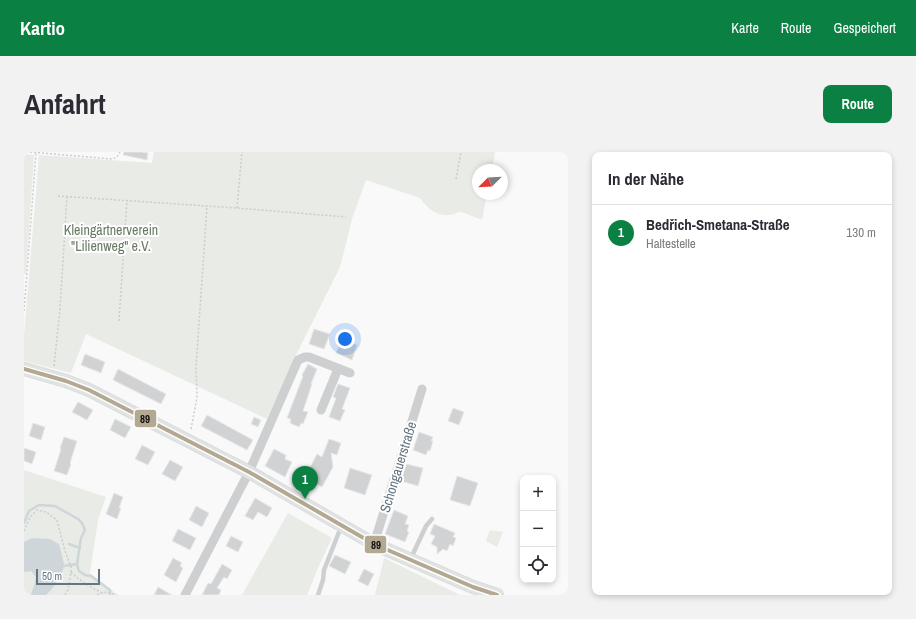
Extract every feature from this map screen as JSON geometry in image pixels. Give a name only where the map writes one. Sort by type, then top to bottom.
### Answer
[{"type":"street","points":[[185,595],[249,472],[298,360],[309,357],[350,373]]},
{"type":"street","points":[[321,410],[338,369]]},
{"type":"street","points":[[25,372],[53,378],[89,390],[249,472],[374,544],[473,587],[493,594]]},
{"type":"street","name":"Schongauerstraße","points":[[374,544],[422,390]]},
{"type":"lane","points":[[411,560],[426,526],[432,519]]},
{"type":"lane","points":[[318,595],[323,580],[324,570],[342,525]]},
{"type":"path","points":[[30,152],[112,159],[120,152]]},
{"type":"path","points":[[237,208],[242,152]]},
{"type":"path","points":[[456,180],[461,152]]},
{"type":"path","points":[[24,311],[36,153]]},
{"type":"path","points":[[58,196],[346,217]]},
{"type":"path","points":[[53,378],[60,309],[67,196]]},
{"type":"path","points":[[119,321],[127,200]]},
{"type":"path","points":[[187,440],[191,428],[197,396],[196,367],[207,206]]},
{"type":"path","points":[[24,531],[30,517],[37,510],[46,512],[57,520],[71,572],[68,590],[65,595]]},
{"type":"path","points":[[71,572],[86,585],[102,592],[117,595]]},
{"type":"path","points":[[97,595],[102,592]]},
{"type":"green space","name":"Kleingärtnerverein \"Lilienweg\" e.V.","points":[[154,152],[495,152],[493,164],[472,164],[472,200],[486,200],[482,220],[461,212],[450,215],[436,213],[420,198],[366,180],[352,219],[340,267],[295,357],[267,419],[86,334],[71,373],[24,361],[24,336],[39,155],[152,163]]},
{"type":"green space","points":[[24,154],[34,155],[26,274],[24,274]]},
{"type":"green space","points":[[24,470],[106,497],[98,520],[90,573],[118,595],[24,595]]},
{"type":"green space","points":[[288,513],[332,538],[307,595],[242,595]]},
{"type":"green space","points":[[490,530],[503,532],[497,547],[486,541]]},
{"type":"green space","points":[[384,558],[460,595],[375,595]]},
{"type":"shaded area","points":[[32,538],[50,539],[59,544],[63,558],[64,565],[60,577],[46,595],[31,595],[36,577],[31,571],[24,572],[24,542]]},
{"type":"building","points":[[124,152],[148,153],[147,160],[123,155]]},
{"type":"building","points":[[314,329],[330,334],[324,349],[309,344]]},
{"type":"building","points":[[342,339],[357,345],[352,360],[336,353]]},
{"type":"building","points":[[85,354],[105,362],[101,373],[81,365]]},
{"type":"building","points":[[308,364],[317,369],[303,411],[308,412],[303,424],[301,423],[299,427],[290,423],[291,419],[287,418],[303,376],[302,375]]},
{"type":"building","points":[[118,369],[166,394],[161,404],[113,380]]},
{"type":"building","points":[[338,384],[350,388],[342,409],[345,410],[340,421],[329,417],[336,398],[333,397]]},
{"type":"building","points":[[78,402],[93,410],[87,420],[72,412]]},
{"type":"building","points":[[453,408],[464,412],[459,425],[448,421]]},
{"type":"building","points":[[207,415],[253,440],[247,450],[201,426]]},
{"type":"building","points":[[254,417],[261,420],[258,427],[251,424]]},
{"type":"building","points":[[115,419],[131,427],[125,438],[110,430]]},
{"type":"building","points":[[33,423],[45,427],[41,440],[29,436]]},
{"type":"building","points":[[419,432],[433,437],[430,451],[428,450],[426,455],[413,450]]},
{"type":"building","points":[[64,437],[77,441],[67,475],[54,471]]},
{"type":"building","points":[[329,439],[341,443],[337,455],[331,453],[333,467],[322,487],[305,477],[317,454],[322,457]]},
{"type":"building","points":[[142,445],[155,452],[148,465],[135,459]]},
{"type":"building","points":[[24,448],[36,452],[32,464],[24,461]]},
{"type":"building","points":[[274,449],[286,455],[285,459],[292,462],[285,477],[265,466]]},
{"type":"building","points":[[170,460],[183,467],[175,481],[162,474]]},
{"type":"building","points":[[406,464],[423,468],[418,486],[401,481]]},
{"type":"building","points":[[350,468],[372,475],[365,495],[344,488]]},
{"type":"building","points":[[457,476],[478,483],[470,506],[450,500]]},
{"type":"building","points":[[114,493],[123,497],[117,519],[106,514]]},
{"type":"building","points":[[255,498],[272,508],[267,517],[258,512],[253,520],[245,516]]},
{"type":"building","points":[[196,506],[209,513],[202,527],[189,520]]},
{"type":"building","points":[[394,510],[408,516],[405,524],[409,525],[407,531],[409,532],[405,542],[385,534]]},
{"type":"building","points":[[434,524],[455,533],[453,537],[456,538],[453,546],[450,544],[447,551],[443,549],[437,554],[437,547],[431,544],[435,536],[430,534]]},
{"type":"building","points":[[178,529],[196,538],[190,550],[172,541]]},
{"type":"building","points":[[231,536],[243,542],[238,552],[226,546]]},
{"type":"building","points":[[335,555],[351,562],[345,574],[329,566]]},
{"type":"building","points":[[173,558],[182,563],[180,566],[183,568],[176,582],[164,575]]},
{"type":"building","points":[[222,564],[232,570],[227,579],[224,577],[217,588],[221,590],[219,595],[202,595],[208,583],[211,584]]},
{"type":"building","points":[[364,569],[374,574],[368,586],[358,581]]},
{"type":"building","points":[[158,587],[172,595],[154,595]]},
{"type":"waterway","points":[[24,523],[29,511],[39,505],[55,506],[78,519],[82,523],[85,530],[81,538],[77,564],[79,571],[85,575],[91,576],[110,590],[110,595]]},
{"type":"waterway","points":[[69,544],[80,548]]},
{"type":"waterway","points":[[64,566],[77,564]]},
{"type":"transit line","name":"89","points":[[24,369],[66,381],[89,390],[249,472],[374,544],[473,587],[497,595]]},
{"type":"place","name":"Bedřich-Smetana-Straße","points":[[305,499]]}]
